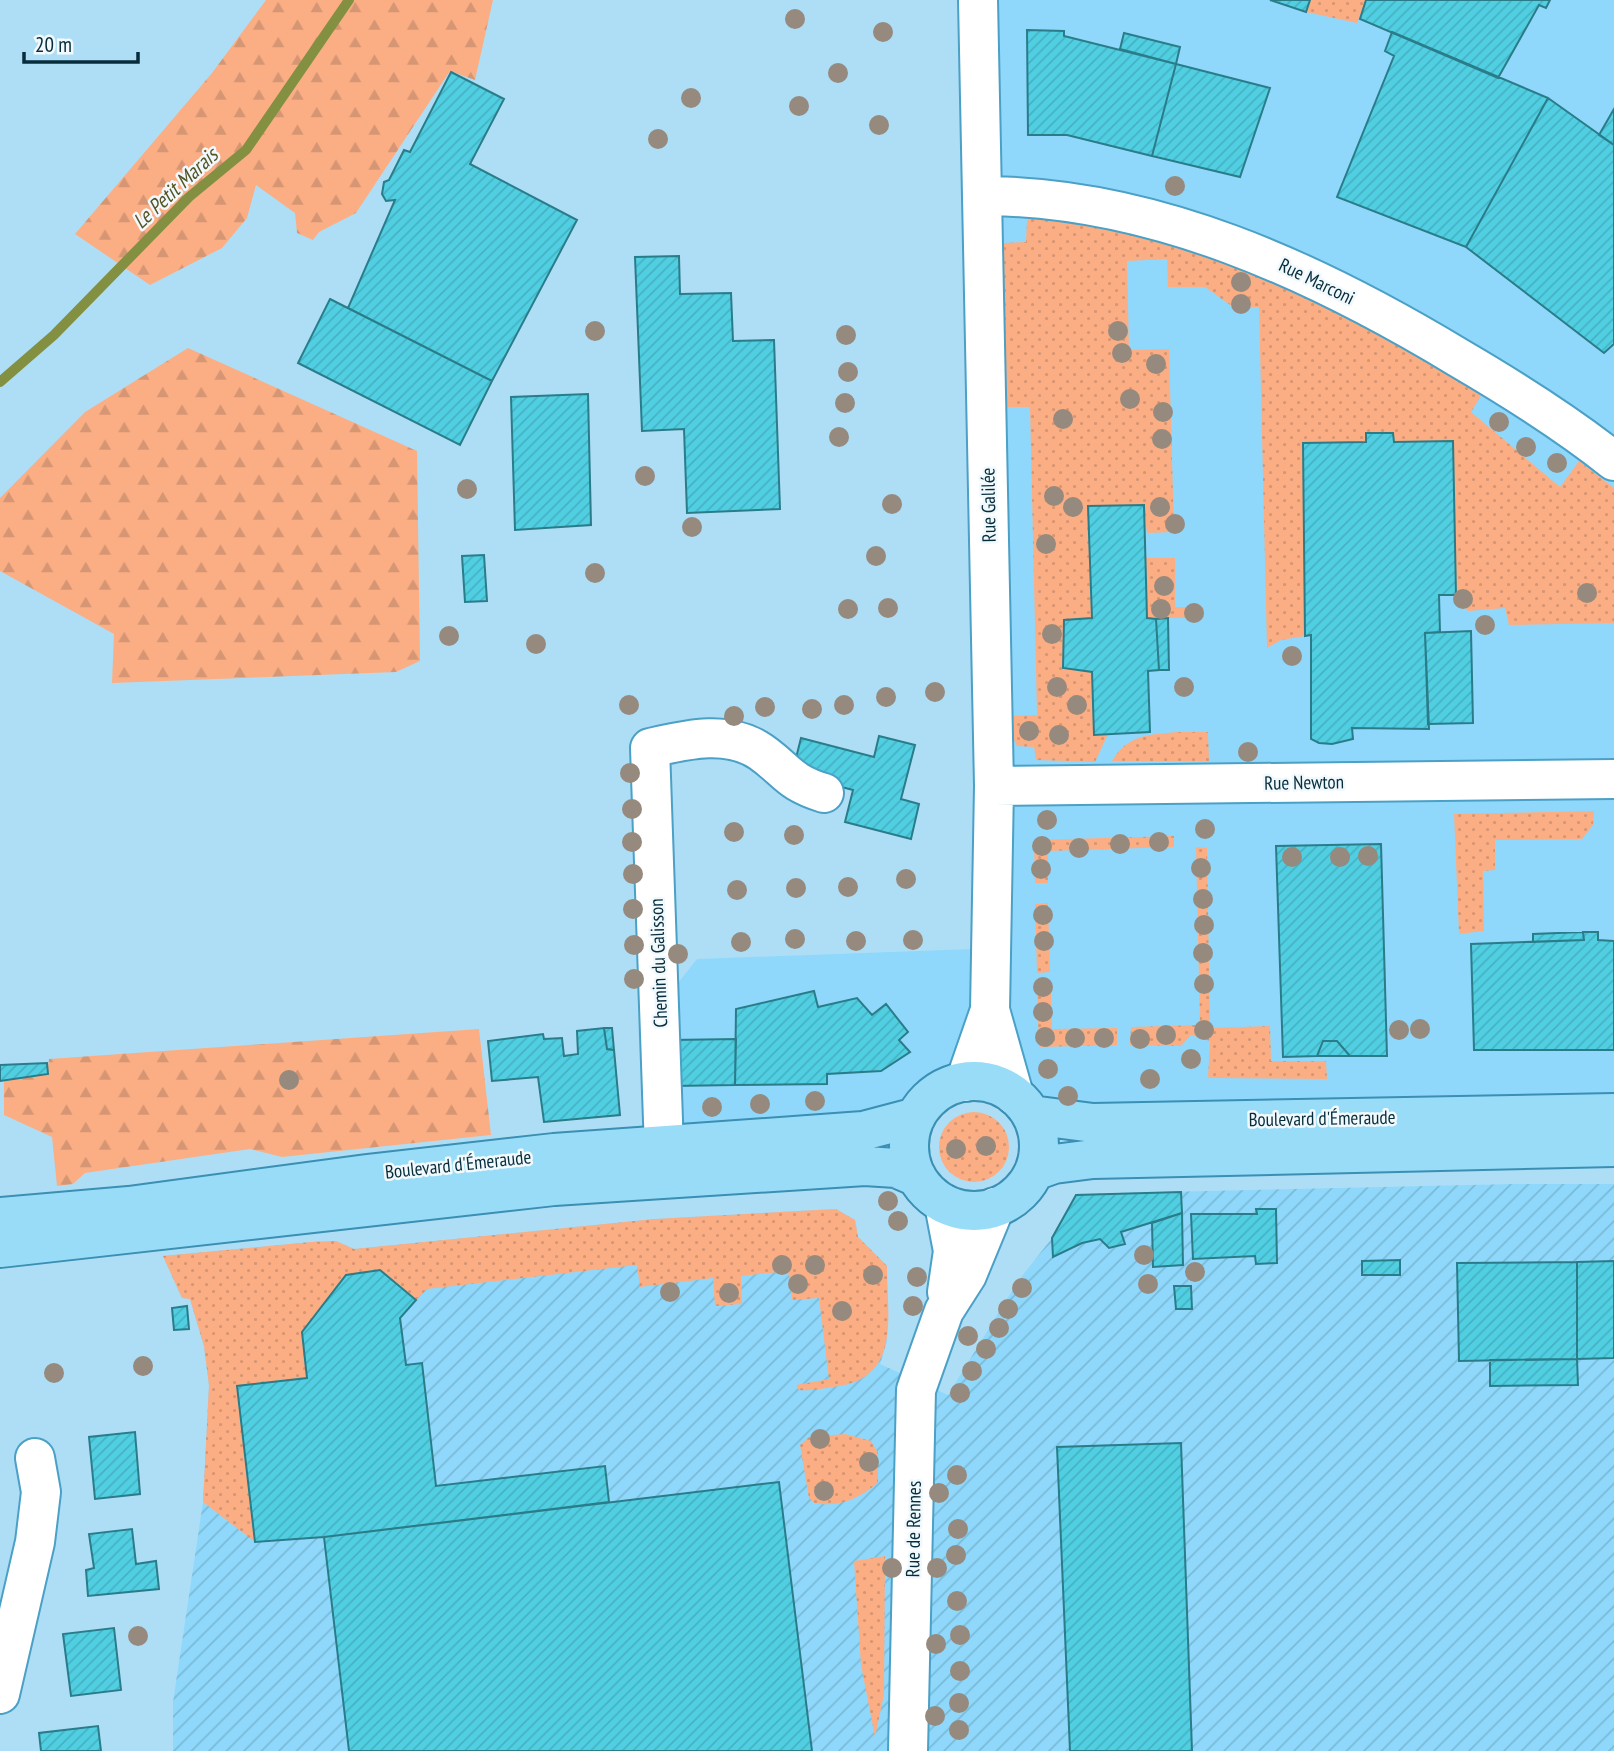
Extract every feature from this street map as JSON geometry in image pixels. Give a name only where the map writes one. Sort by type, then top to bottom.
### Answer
[{"type":"main road","points":[[965,1082],[991,1083],[1023,1105],[1039,1143],[1034,1171],[1018,1193],[995,1207],[970,1211],[944,1204],[934,1197],[917,1177],[909,1147],[916,1117],[942,1090],[965,1082]]},
{"type":"main road","name":"Boulevard d'Émeraude","points":[[1023,1105],[1093,1123],[1614,1113]]},
{"type":"main road","name":"Boulevard d'Émeraude","points":[[0,1217],[130,1206],[489,1160],[665,1162],[863,1131],[916,1117]]},
{"type":"main road","name":"Boulevard d'Émeraude","points":[[1034,1171],[1054,1164],[1093,1159],[1614,1147]]},
{"type":"main road","points":[[0,1248],[554,1186],[665,1162],[865,1166],[896,1168],[917,1177]]},
{"type":"street","name":"Rue Galilée","points":[[965,1082],[990,1010],[994,786],[978,0]]},
{"type":"street","name":"Rue Marconi","points":[[982,196],[1068,201],[1122,213],[1266,257],[1416,332],[1494,379],[1614,461]]},
{"type":"street","name":"Chemin du Galisson","points":[[665,1162],[650,748],[695,739],[737,742],[759,750],[791,780],[824,793]]},
{"type":"street","name":"Rue Newton","points":[[994,786],[1614,779]]},
{"type":"street","name":"Rue Galilée","points":[[990,1010],[1023,1105]]},
{"type":"street","name":"Rue de Rennes","points":[[944,1204],[953,1251],[944,1311]]},
{"type":"street","name":"Rue de Rennes","points":[[908,1751],[916,1398],[921,1372],[944,1311],[967,1275],[995,1207]]},
{"type":"street","points":[[0,1694],[8,1628],[34,1542],[41,1492],[35,1458]]},
{"type":"shaded area","points":[[978,0],[1614,0],[1614,1104],[1056,1104],[1041,1094],[1018,1068],[955,1067],[888,1111],[675,1130],[670,993],[697,959],[972,949]]},
{"type":"shaded area","points":[[1614,1184],[1614,1751],[173,1751],[173,1702],[203,1502],[209,1385],[204,1346],[190,1299],[182,1298],[163,1256],[336,1241],[354,1249],[655,1219],[836,1209],[855,1220],[858,1237],[887,1266],[887,1342],[880,1364],[948,1395],[1018,1281],[1052,1238],[1076,1194]]},
{"type":"green space","points":[[266,0],[493,0],[475,80],[450,71],[356,213],[319,232],[313,240],[297,233],[295,213],[256,185],[247,218],[222,248],[150,285],[75,234],[212,73]]},
{"type":"green space","points":[[1310,0],[1366,0],[1357,23],[1306,12]]},
{"type":"green space","points":[[1041,217],[1100,225],[1158,239],[1271,280],[1379,334],[1482,394],[1471,412],[1560,487],[1579,461],[1614,488],[1614,623],[1509,625],[1505,608],[1468,611],[1456,595],[1453,441],[1394,442],[1392,433],[1367,433],[1366,442],[1303,444],[1305,636],[1281,640],[1267,648],[1259,307],[1233,307],[1205,287],[1168,287],[1167,259],[1127,261],[1129,350],[1169,349],[1174,532],[1147,533],[1144,505],[1088,506],[1092,618],[1064,620],[1063,668],[1092,672],[1095,735],[1108,734],[1095,762],[1036,760],[1034,747],[1017,746],[1007,725],[1007,716],[1037,715],[1030,407],[1002,407],[999,257],[1004,243],[1026,242],[1027,220]]},
{"type":"green space","points":[[188,348],[417,451],[420,661],[396,672],[112,683],[114,634],[0,571],[0,498],[85,412]]},
{"type":"green space","points":[[1146,558],[1175,558],[1175,607],[1204,607],[1204,618],[1147,618]]},
{"type":"green space","points":[[1177,732],[1208,732],[1209,761],[1112,761],[1125,746],[1140,737]]},
{"type":"green space","points":[[1594,811],[1593,825],[1582,839],[1495,840],[1495,870],[1483,871],[1484,931],[1459,934],[1454,814]]},
{"type":"green space","points":[[1174,836],[1174,847],[1048,851],[1048,883],[1035,883],[1034,840]]},
{"type":"green space","points":[[1196,847],[1207,848],[1210,1028],[1270,1026],[1271,1061],[1326,1061],[1327,1079],[1208,1078],[1210,1041],[1191,1035],[1181,1046],[1130,1045],[1131,1027],[1200,1025]]},
{"type":"green space","points":[[1048,903],[1050,972],[1037,973],[1035,904]]},
{"type":"green space","points":[[1051,993],[1052,1029],[1117,1028],[1117,1045],[1039,1047],[1037,994]]},
{"type":"green space","points":[[479,1029],[491,1135],[282,1157],[250,1149],[85,1173],[73,1184],[57,1186],[52,1137],[4,1115],[4,1079],[47,1074],[49,1059]]},
{"type":"green space","points":[[974,1112],[999,1122],[1009,1147],[999,1172],[974,1182],[949,1172],[939,1147],[949,1122]]},
{"type":"green space","points":[[836,1209],[855,1220],[858,1237],[887,1266],[886,1344],[880,1360],[870,1373],[854,1382],[807,1390],[799,1390],[796,1385],[829,1379],[819,1298],[792,1300],[788,1271],[741,1276],[742,1304],[715,1306],[713,1278],[640,1287],[637,1265],[427,1289],[416,1300],[380,1270],[346,1275],[302,1332],[307,1378],[255,1542],[203,1502],[209,1385],[204,1346],[190,1299],[182,1298],[163,1256],[336,1241],[354,1249],[655,1219]]},
{"type":"green space","points":[[845,1434],[871,1441],[878,1453],[878,1482],[865,1493],[841,1503],[814,1503],[809,1498],[800,1445],[809,1437]]},
{"type":"green space","points":[[885,1556],[884,1694],[875,1737],[861,1665],[854,1561]]},
{"type":"building","points":[[1270,0],[1310,0],[1306,12]]},
{"type":"building","points":[[1366,0],[1550,0],[1546,8],[1539,5],[1498,78],[1360,19]]},
{"type":"building","points":[[1027,30],[1064,31],[1064,36],[1176,64],[1152,156],[1067,135],[1028,135]]},
{"type":"building","points":[[1392,32],[1548,98],[1466,247],[1337,197],[1394,56],[1385,51]]},
{"type":"building","points":[[1124,33],[1180,47],[1176,64],[1120,49]]},
{"type":"building","points":[[1176,64],[1270,88],[1240,177],[1152,156]]},
{"type":"building","points":[[451,72],[504,99],[470,164],[577,220],[492,381],[348,308],[395,200],[386,201],[382,194],[384,182],[389,180],[404,150],[410,152]]},
{"type":"building","points":[[1548,98],[1614,145],[1614,344],[1604,353],[1466,247]]},
{"type":"building","points":[[1614,109],[1614,145],[1599,135]]},
{"type":"building","points":[[679,256],[680,294],[731,293],[733,341],[774,340],[780,509],[687,513],[684,429],[642,431],[635,257]]},
{"type":"building","points":[[330,299],[492,381],[460,445],[298,363]]},
{"type":"building","points":[[588,394],[591,525],[515,530],[511,397]]},
{"type":"building","points":[[1366,433],[1393,433],[1394,442],[1453,441],[1456,595],[1439,595],[1440,632],[1425,633],[1429,729],[1352,728],[1353,739],[1332,744],[1319,743],[1311,739],[1311,635],[1305,636],[1303,443],[1366,442]]},
{"type":"building","points":[[1144,505],[1147,618],[1156,619],[1159,670],[1148,671],[1150,732],[1094,735],[1092,672],[1063,668],[1064,620],[1092,618],[1088,506]]},
{"type":"building","points":[[484,555],[487,601],[465,602],[462,556]]},
{"type":"building","points":[[1168,618],[1169,670],[1159,670],[1156,619]]},
{"type":"building","points":[[1471,631],[1473,723],[1428,724],[1425,633]]},
{"type":"building","points":[[879,736],[915,745],[901,799],[919,804],[911,839],[845,822],[853,790],[792,774],[801,738],[874,757]]},
{"type":"building","points":[[1381,844],[1387,1056],[1350,1056],[1337,1041],[1323,1041],[1317,1056],[1283,1057],[1276,846]]},
{"type":"building","points":[[1583,932],[1584,940],[1533,942],[1533,934]]},
{"type":"building","points":[[1583,932],[1598,932],[1598,940],[1614,941],[1614,1050],[1474,1050],[1471,944],[1584,940]]},
{"type":"building","points":[[814,991],[818,1007],[857,998],[872,1015],[886,1004],[908,1032],[899,1040],[910,1052],[881,1071],[827,1074],[827,1084],[735,1085],[736,1009]]},
{"type":"building","points":[[604,1028],[612,1028],[614,1050],[607,1049]]},
{"type":"building","points":[[604,1028],[607,1049],[614,1050],[620,1115],[544,1122],[538,1077],[492,1081],[488,1041],[543,1034],[544,1039],[562,1038],[564,1056],[578,1054],[577,1031]]},
{"type":"building","points":[[736,1039],[735,1085],[673,1086],[672,1040]]},
{"type":"building","points":[[1323,1041],[1337,1041],[1350,1056],[1317,1056]]},
{"type":"building","points":[[47,1063],[48,1074],[0,1081],[0,1065]]},
{"type":"building","points":[[1181,1192],[1182,1213],[1121,1232],[1125,1244],[1109,1248],[1100,1239],[1082,1243],[1053,1257],[1052,1238],[1076,1195]]},
{"type":"building","points":[[1256,1209],[1276,1209],[1277,1263],[1256,1264],[1255,1256],[1193,1259],[1191,1214],[1257,1214]]},
{"type":"building","points":[[1182,1213],[1183,1265],[1153,1267],[1152,1223]]},
{"type":"building","points":[[1400,1260],[1400,1275],[1362,1275],[1362,1261]]},
{"type":"building","points":[[1614,1261],[1614,1358],[1577,1359],[1577,1262]]},
{"type":"building","points":[[1577,1262],[1577,1359],[1459,1361],[1457,1263]]},
{"type":"building","points":[[380,1270],[416,1300],[400,1318],[406,1365],[422,1363],[436,1486],[605,1466],[609,1502],[324,1537],[255,1542],[237,1386],[307,1378],[302,1332],[346,1275]]},
{"type":"building","points":[[1174,1286],[1191,1286],[1192,1309],[1176,1309]]},
{"type":"building","points":[[187,1306],[189,1329],[174,1330],[172,1308]]},
{"type":"building","points":[[1577,1359],[1578,1385],[1490,1386],[1490,1360]]},
{"type":"building","points":[[135,1432],[140,1494],[95,1499],[89,1437]]},
{"type":"building","points":[[1181,1443],[1192,1751],[1070,1751],[1057,1447]]},
{"type":"building","points":[[779,1482],[812,1751],[349,1751],[324,1537]]},
{"type":"building","points":[[132,1529],[136,1564],[156,1561],[159,1589],[88,1596],[86,1570],[94,1568],[89,1534]]},
{"type":"building","points":[[114,1628],[121,1690],[71,1696],[63,1634]]},
{"type":"building","points":[[98,1726],[101,1751],[41,1751],[39,1733]]},
{"type":"waterway","name":"Le Petit Marais","points":[[0,382],[54,335],[189,197],[246,150],[349,0]]}]
